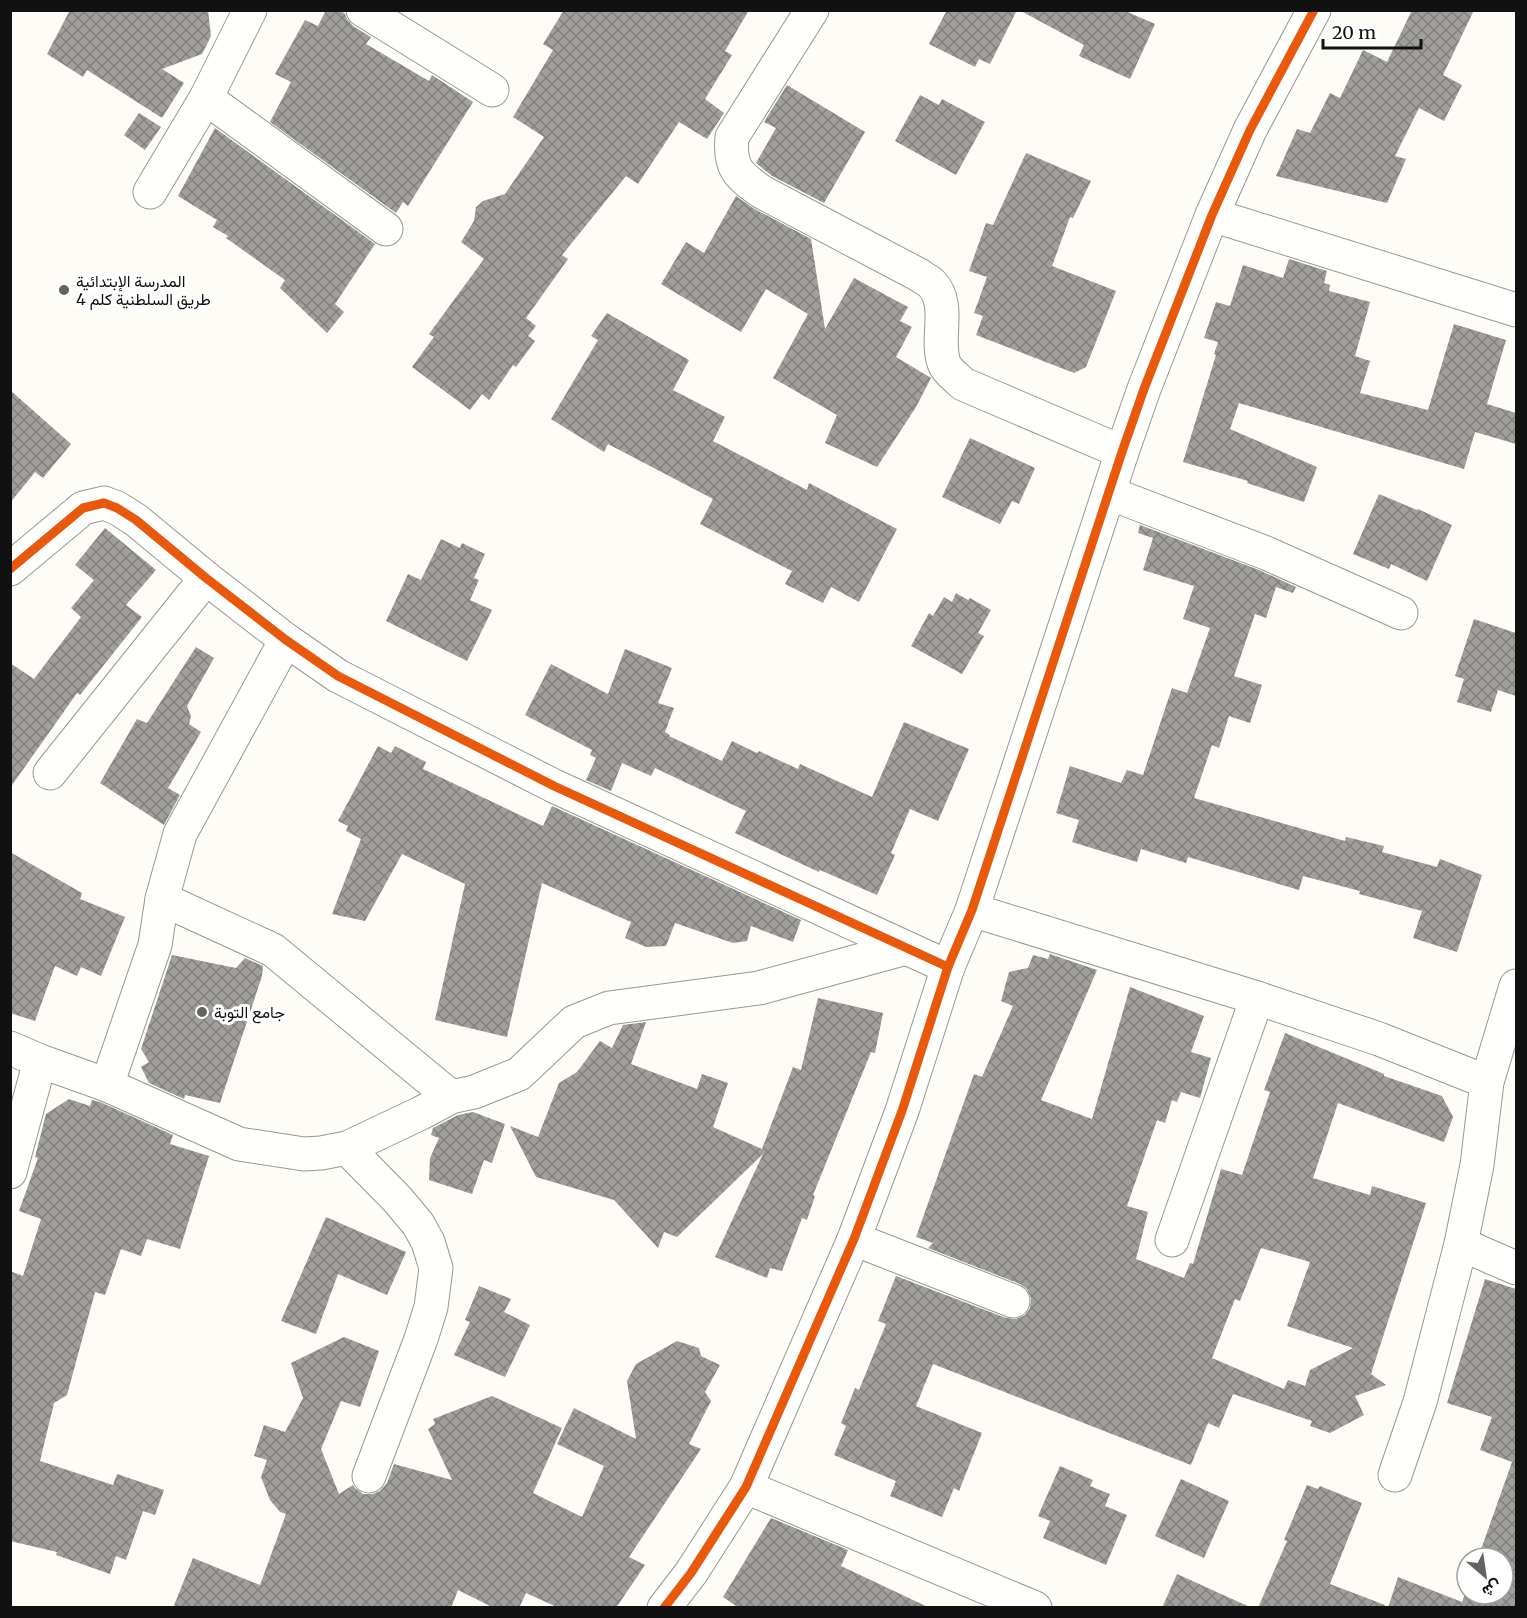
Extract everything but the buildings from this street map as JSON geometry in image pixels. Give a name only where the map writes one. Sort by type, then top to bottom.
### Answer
[{"type":"street","points":[[363,10],[492,90]]},
{"type":"street","points":[[812,10],[732,137],[730,152],[734,165],[743,179],[762,192],[919,275],[932,285],[939,297],[941,308],[941,351],[944,365],[963,384],[1122,452]]},
{"type":"street","points":[[664,1608],[691,1573],[746,1487],[854,1239],[902,1111],[948,967],[972,910],[1144,389],[1212,215],[1250,130],[1314,10]]},
{"type":"street","points":[[150,192],[206,98],[243,13]]},
{"type":"street","points":[[206,98],[386,229]]},
{"type":"street","points":[[1212,215],[1516,310]]},
{"type":"street","points":[[1108,493],[1266,553],[1401,613]]},
{"type":"street","points":[[10,569],[83,508],[104,503],[117,508],[136,520],[286,640],[338,676],[554,786],[948,967]]},
{"type":"street","points":[[50,773],[206,578]]},
{"type":"street","points":[[107,1085],[155,945],[162,899],[180,834],[286,640]]},
{"type":"street","points":[[162,899],[273,950],[451,1097]]},
{"type":"street","points":[[972,910],[1379,1038],[1487,1082]]},
{"type":"street","points":[[10,1048],[107,1085],[239,1144],[304,1154],[321,1154],[347,1148],[451,1097],[474,1092],[519,1074],[574,1022],[609,1008],[759,988],[906,948]]},
{"type":"street","points":[[1395,1475],[1419,1402],[1461,1244],[1477,1165],[1487,1082],[1516,986]]},
{"type":"street","points":[[1173,1240],[1257,998]]},
{"type":"street","points":[[10,1172],[40,1061]]},
{"type":"street","points":[[347,1148],[399,1200],[418,1224],[428,1242],[436,1268],[430,1307],[421,1339],[369,1476]]},
{"type":"street","points":[[854,1239],[1013,1301]]},
{"type":"street","points":[[1461,1244],[1516,1268]]},
{"type":"street","points":[[746,1487],[1035,1608]]},
{"type":"cycle path","points":[[664,1608],[691,1573],[746,1487],[854,1239],[902,1111],[948,967],[972,910],[1144,389],[1212,215],[1250,130],[1314,10]]},
{"type":"cycle path","points":[[10,569],[83,508],[104,503],[117,508],[136,520],[286,640],[338,676],[554,786],[948,967]]},
{"type":"place","name":"المدرسة الإبتدائية طريق السلطنية كلم 4","points":[[64,290]]},
{"type":"place","name":"جامع التوبة","points":[[202,1012]]}]
